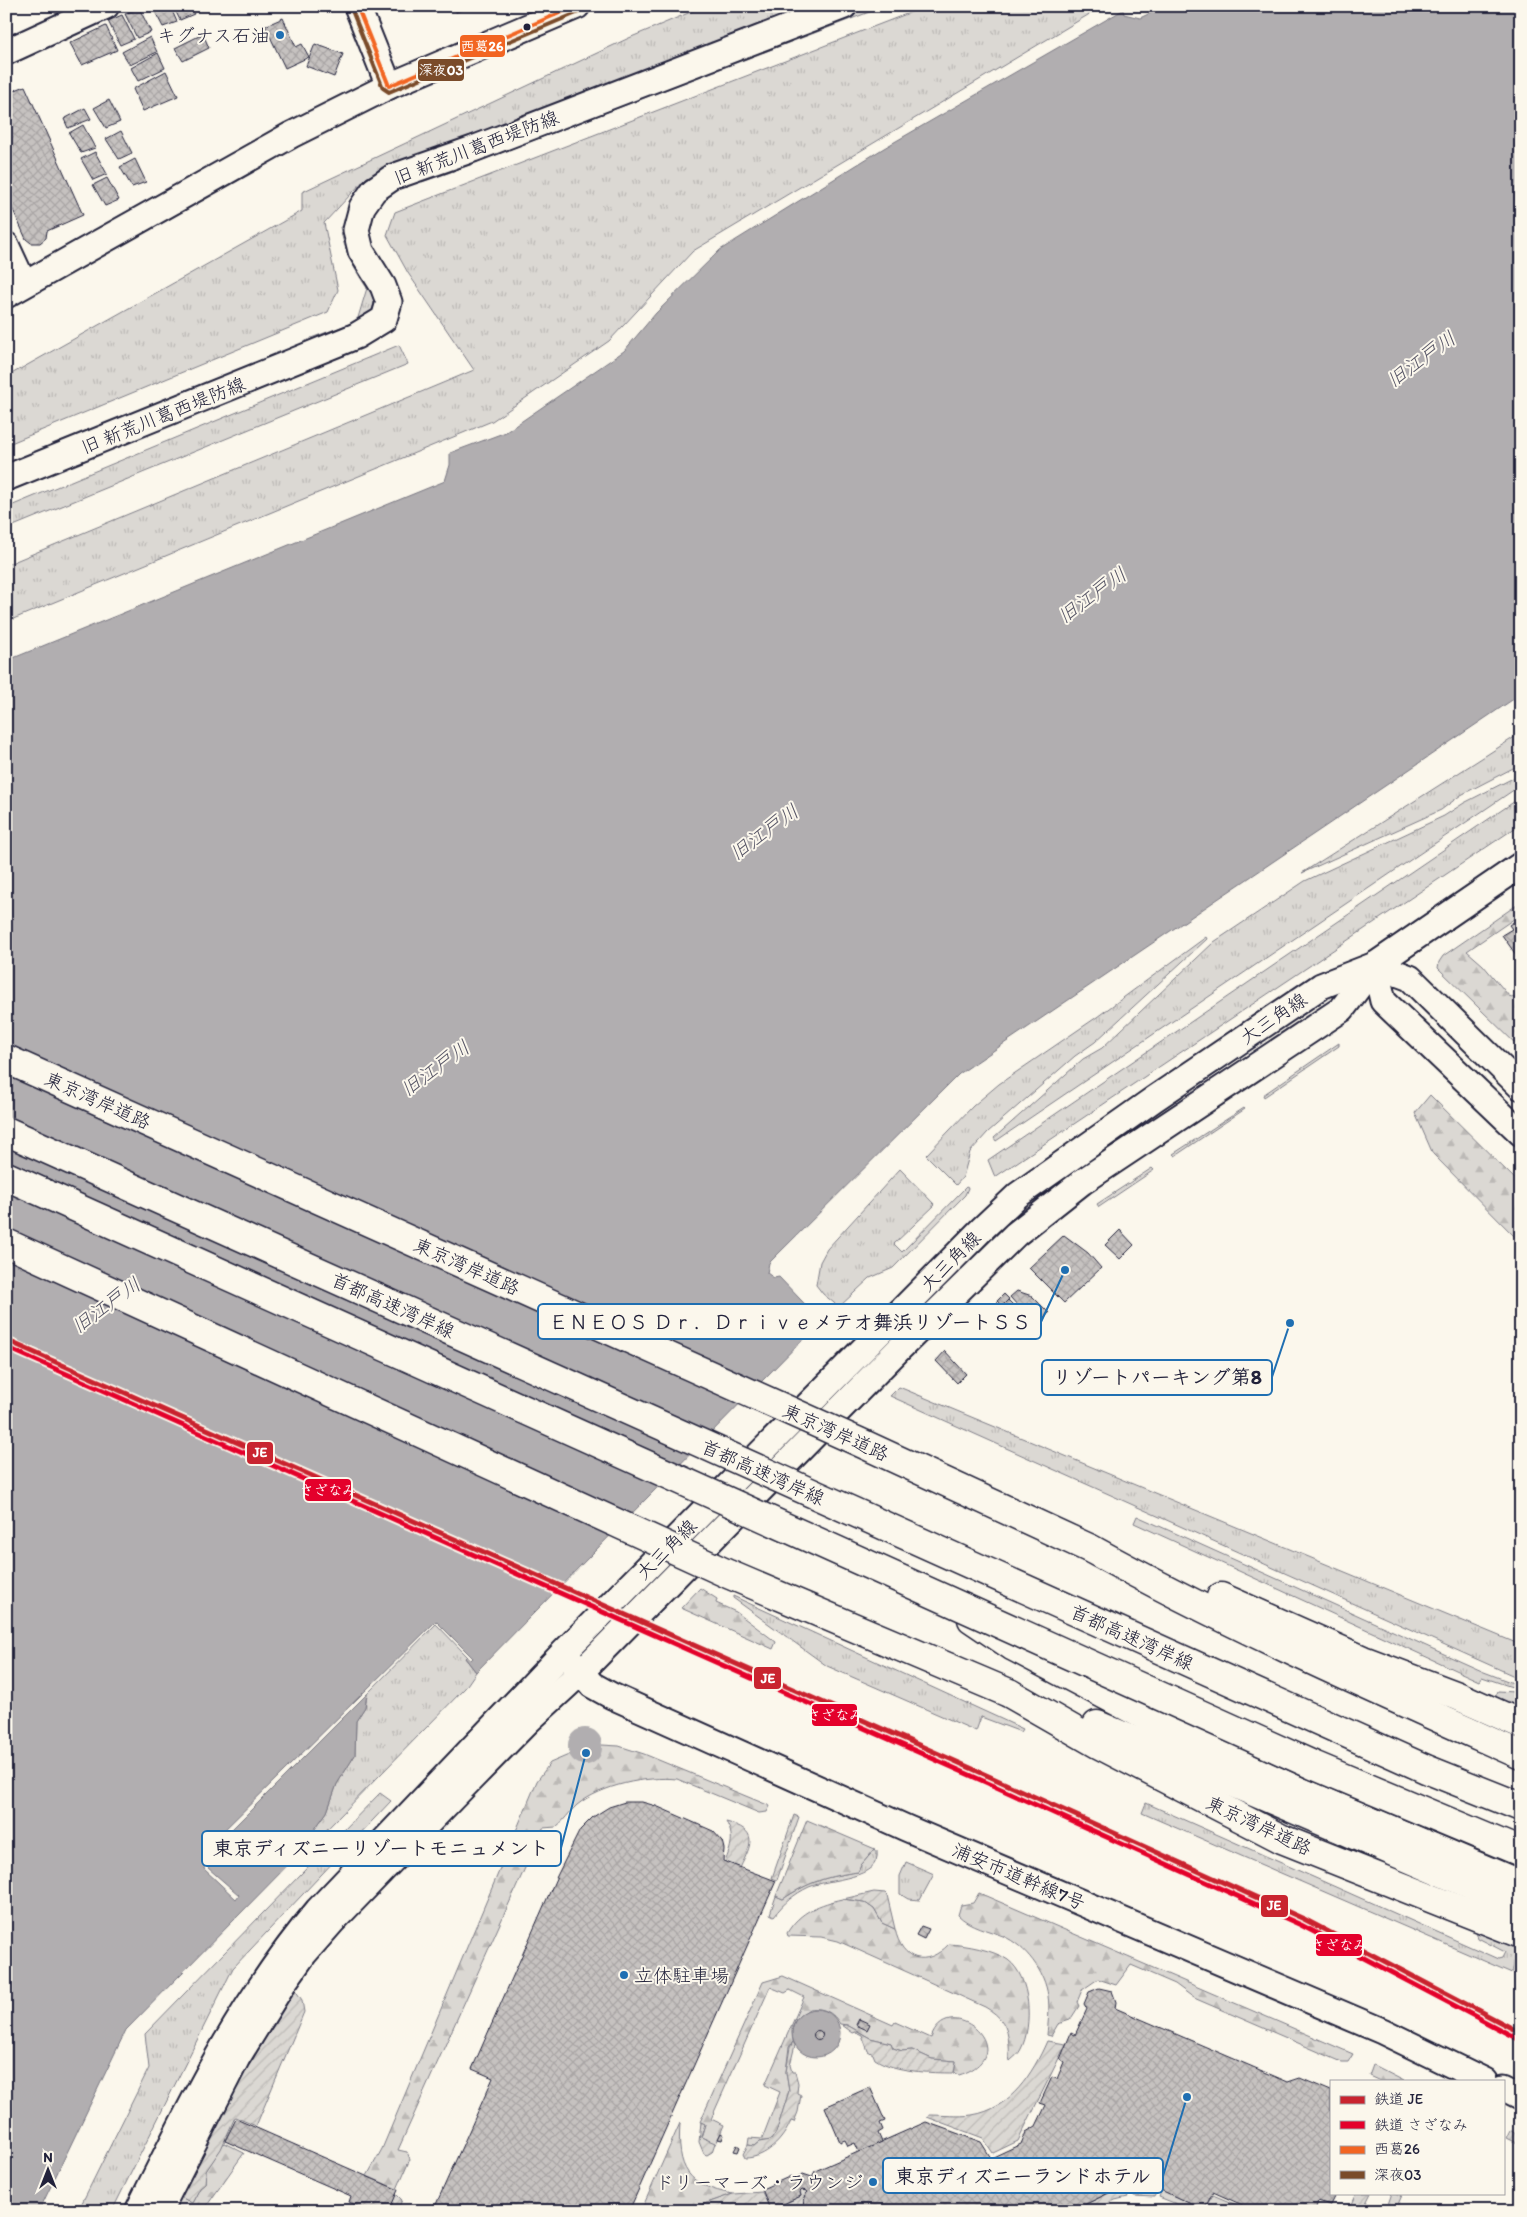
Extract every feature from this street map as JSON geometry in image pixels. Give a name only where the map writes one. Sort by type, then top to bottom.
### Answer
[{"type":"highway","name":"東京湾岸道路","points":[[6,1059],[832,1430],[1091,1549],[1202,1608],[1353,1680],[1521,1755]]},
{"type":"highway","name":"首都高速湾岸線","points":[[6,1131],[1398,1757],[1521,1808]]},
{"type":"highway","points":[[6,1176],[1313,1765],[1521,1852]]},
{"type":"highway","name":"東京湾岸道路","points":[[6,1244],[728,1574],[1009,1693],[1105,1728],[1347,1834],[1521,1906]]},
{"type":"highway","name":"東京湾岸道路","points":[[1091,1549],[1174,1576],[1363,1660],[1458,1696],[1521,1724]]},
{"type":"highway","points":[[940,1596],[1012,1646],[1208,1749],[1301,1792],[1521,1885]]},
{"type":"highway","name":"東京湾岸道路","points":[[1009,1693],[1098,1744],[1282,1839],[1521,1934]]},
{"type":"street","points":[[6,52],[106,6]]},
{"type":"street","points":[[357,6],[389,86]]},
{"type":"street","points":[[6,245],[15,289],[291,135],[389,86],[577,6]]},
{"type":"street","name":"旧 新荒川葛西堤防線","points":[[6,478],[348,340],[384,319],[388,302],[383,286],[361,251],[356,230],[362,207],[374,190],[393,177],[844,6]]},
{"type":"street","name":"大三角線","points":[[138,2211],[219,2052],[248,2004],[290,1944],[318,1910],[564,1652],[983,1228],[1018,1195],[1154,1098],[1321,986],[1375,965],[1521,864]]},
{"type":"street","points":[[1375,965],[1410,978],[1521,1086]]},
{"type":"street","points":[[1375,965],[1383,1001],[1521,1133]]},
{"type":"street","name":"大三角線","points":[[159,2211],[237,2058],[304,1954],[332,1922],[472,1778],[529,1720],[581,1672],[899,1349],[1016,1234],[1082,1182],[1342,1009],[1375,965]]},
{"type":"street","name":"浦安市道幹線7号","points":[[564,1652],[592,1685],[612,1696],[797,1780],[1382,2031],[1483,2080]]},
{"type":"street","points":[[1504,2090],[1521,2098]]},
{"type":"green space","points":[[705,6],[811,6],[367,177],[324,223],[338,290],[328,312],[6,445],[6,377],[302,211],[302,192],[629,38]]},
{"type":"green space","points":[[872,6],[885,6],[448,173],[422,182],[421,180]]},
{"type":"green space","points":[[927,6],[1103,6],[693,251],[609,341],[492,421],[6,622],[6,565],[474,370],[408,273],[387,235],[395,212]]},
{"type":"green space","points":[[340,227],[343,227],[346,242],[353,259],[373,292],[372,310],[366,319],[313,342],[311,338],[357,321],[367,288],[350,259],[344,245]]},
{"type":"green space","points":[[399,345],[408,364],[6,529],[6,508]]},
{"type":"green space","points":[[1521,733],[1521,764],[1461,795],[1441,810],[1302,873]]},
{"type":"green space","points":[[1521,774],[1521,785],[996,1141],[994,1138],[1083,1059],[1102,1048],[1214,942],[1305,881],[1444,816],[1464,803]]},
{"type":"green space","points":[[1521,797],[1521,824],[995,1177],[988,1160]]},
{"type":"green space","points":[[1521,902],[1521,914],[1467,951],[1483,965],[1509,996],[1521,1000],[1521,1049],[1438,968],[1443,956]]},
{"type":"green space","points":[[1206,937],[1207,939],[1095,1042],[1075,1056],[988,1132],[970,1152],[963,1177],[956,1185],[926,1155],[973,1106],[999,1084],[1097,1017]]},
{"type":"green space","points":[[1339,1043],[1339,1046],[1264,1097],[1263,1095]]},
{"type":"green space","points":[[1430,1095],[1521,1185],[1521,1243],[1433,1154],[1415,1113]]},
{"type":"green space","points":[[1244,1108],[1175,1156],[1173,1154]]},
{"type":"green space","points":[[1152,1168],[1154,1170],[1099,1207],[1097,1204]]},
{"type":"green space","points":[[900,1169],[935,1205],[894,1244],[902,1252],[966,1187],[968,1188],[965,1195],[893,1268],[870,1278],[839,1307],[823,1294],[816,1285],[820,1262],[827,1249]]},
{"type":"green space","points":[[899,1387],[1521,1645],[1521,1679],[890,1396]]},
{"type":"green space","points":[[1137,1516],[1484,1672],[1521,1686],[1521,1690],[1482,1677],[1479,1681],[1134,1523]]},
{"type":"green space","points":[[700,1588],[717,1599],[716,1603],[736,1612],[776,1642],[773,1649],[681,1608]]},
{"type":"green space","points":[[733,1596],[1023,1729],[1021,1732],[981,1717],[976,1731],[827,1666],[733,1598]]},
{"type":"green space","points":[[436,1624],[467,1656],[465,1658],[476,1672],[465,1688],[295,1862],[291,1862],[327,1812],[337,1784],[355,1755],[356,1721],[365,1707],[367,1694]]},
{"type":"green space","points":[[1498,1691],[1514,1692],[1521,1695],[1521,1708],[1495,1698]]},
{"type":"green space","points":[[602,1745],[619,1746],[644,1754],[770,1806],[767,1812],[759,1813],[677,1779],[652,1779],[625,1783],[599,1792],[577,1805],[556,1827],[543,1828],[398,2150],[407,2152],[410,2159],[397,2189],[367,2176],[382,2149],[537,1781],[550,1763],[571,1754]]},
{"type":"green space","points":[[380,1793],[391,1801],[233,1968],[112,2211],[78,2211],[149,2068],[145,2034]]},
{"type":"green space","points":[[1146,1803],[1498,1959],[1502,1958],[1505,1952],[1478,1938],[1476,1931],[1521,1949],[1514,1957],[1512,1970],[1521,1974],[1521,1977],[1142,1813]]},
{"type":"green space","points":[[794,1815],[799,1817],[777,1880],[772,1878]]},
{"type":"green space","points":[[807,1820],[875,1849],[861,1865],[858,1872],[819,1881],[801,1888],[783,1899],[776,1896]]},
{"type":"green space","points":[[726,1822],[744,1829],[750,1839],[748,1852],[740,1868],[725,1862],[731,1842],[729,1827]]},
{"type":"green space","points":[[875,1849],[877,1851],[876,1861],[871,1868],[863,1873],[809,1887],[790,1899],[774,1916],[770,1914],[776,1896],[783,1899],[801,1888],[819,1881],[858,1872],[861,1865]]},
{"type":"green space","points":[[906,1862],[934,1874],[920,1900],[908,1899],[900,1894],[900,1876]]},
{"type":"green space","points":[[874,1892],[887,1895],[895,1929],[882,1923],[874,1909],[864,1902],[843,1899]]},
{"type":"green space","points":[[979,1893],[1353,2054],[1348,2062],[1342,2062],[1194,1998],[1175,1984],[1131,1965],[1116,1985],[1098,1979],[1082,1990],[1077,2002],[1079,2006],[1070,2020],[1058,2024],[1051,2036],[1047,2035],[1048,1996],[1039,1969],[1027,1953],[1011,1940],[974,1925],[958,1915],[961,1905],[973,1903]]},
{"type":"green space","points":[[843,1899],[864,1902],[874,1909],[882,1923],[895,1929],[898,1940],[903,1948],[916,1958],[932,1956],[949,1944],[995,1953],[1008,1960],[1016,1968],[1021,1978],[1028,2002],[1025,2039],[1018,2054],[1010,2061],[1007,2032],[1003,2022],[985,2007],[838,1941],[821,1937],[788,1936],[787,1933],[792,1925],[804,1914],[826,1903]]},
{"type":"green space","points":[[1521,1950],[1521,1974],[1512,1971],[1514,1957]]},
{"type":"green space","points":[[783,1976],[893,2025],[895,2022],[931,2038],[940,2024],[952,2020],[965,2022],[977,2030],[984,2041],[985,2053],[978,2065],[959,2075],[954,2073],[956,2061],[932,2059],[912,2050],[902,2051],[893,2048],[891,2043],[870,2038],[847,2025],[840,2024],[827,2011],[809,2009],[796,2019],[792,2027],[793,2042],[789,2047],[786,2072],[789,2091],[776,2133],[771,2140],[759,2142],[754,2146],[748,2145],[749,2138],[762,2139],[780,2092],[765,2085],[804,1997],[790,1990],[785,1993],[770,1987],[711,2119],[724,2125],[716,2144],[701,2137],[705,2124],[700,2122],[763,1982]]},
{"type":"green space","points":[[293,1987],[302,2000],[304,2012],[256,2126],[235,2117],[221,2149],[206,2171],[205,2184],[200,2188],[192,2203],[179,2196],[236,2080]]},
{"type":"green space","points":[[842,2025],[847,2025],[870,2038],[891,2043],[893,2048],[902,2051],[912,2050],[932,2059],[956,2061],[954,2073],[913,2071],[892,2067],[875,2059],[873,2054],[868,2051],[862,2035],[856,2032],[853,2033]]},
{"type":"green space","points":[[1047,2041],[1066,2044],[1018,2141],[993,2153],[983,2138],[927,2117],[929,2115],[972,2115],[998,2105],[1019,2088],[1035,2065]]},
{"type":"green space","points":[[793,2042],[795,2045],[790,2065],[792,2072],[795,2072],[798,2083],[797,2093],[801,2095],[794,2122],[791,2121],[788,2128],[773,2147],[760,2155],[745,2158],[743,2154],[748,2145],[754,2146],[759,2142],[771,2140],[776,2133],[789,2091],[786,2072],[790,2047]]},
{"type":"green space","points":[[1373,2065],[1402,2080],[1378,2080],[1369,2076]]},
{"type":"green space","points":[[701,2122],[705,2124],[701,2137],[715,2143],[712,2152],[707,2155],[704,2154],[699,2142]]},
{"type":"green space","points":[[680,2123],[681,2152],[683,2164],[688,2173],[705,2186],[717,2191],[733,2194],[684,2211],[641,2211]]},
{"type":"green space","points":[[1511,2130],[1521,2137],[1521,2145],[1507,2138]]},
{"type":"green space","points":[[224,2143],[244,2153],[203,2211],[172,2211],[179,2196],[192,2203],[200,2188],[205,2184],[206,2171]]},
{"type":"green space","points":[[1137,2179],[1158,2190],[1154,2197],[1134,2196],[1127,2184]]},
{"type":"green space","points":[[1124,2186],[1128,2197],[1115,2200],[1097,2211],[1075,2211],[1076,2209]]},
{"type":"green space","points":[[802,2190],[807,2191],[801,2211],[684,2211],[733,2194],[762,2192],[771,2210],[801,2196],[800,2192]]},
{"type":"green space","points":[[1162,2190],[1204,2209],[1213,2195],[1251,2211],[1194,2211],[1159,2197]]},
{"type":"green space","points":[[396,2194],[402,2200],[397,2211],[389,2211]]},
{"type":"green space","points":[[1356,2194],[1370,2194],[1362,2211],[1348,2211]]},
{"type":"green space","points":[[1392,2194],[1403,2194],[1395,2211],[1386,2210]]},
{"type":"green space","points":[[1137,2205],[1155,2207],[1168,2211],[1114,2211]]},
{"type":"water","name":"旧江戸川","points":[[1165,6],[1521,6],[1521,694],[959,1074],[769,1263],[767,1273],[774,1278],[779,1277],[821,1321],[476,1672],[465,1658],[467,1656],[471,1660],[473,1658],[436,1621],[208,1846],[204,1869],[236,1899],[239,1895],[208,1868],[213,1848],[367,1694],[365,1707],[356,1721],[355,1755],[337,1784],[327,1812],[291,1862],[126,2030],[39,2211],[6,2211],[6,661],[445,481],[450,465],[450,453],[506,432],[624,351],[656,313],[720,250],[884,148],[1123,10],[1124,14],[1140,18]]},
{"type":"water","points":[[816,2009],[825,2011],[833,2016],[838,2024],[840,2033],[838,2042],[833,2050],[825,2055],[816,2057],[807,2055],[799,2050],[794,2042],[792,2033],[794,2024],[799,2016],[807,2011]]},
{"type":"building","points":[[61,6],[73,6],[63,11]]},
{"type":"building","points":[[152,6],[170,6],[177,22],[163,27]]},
{"type":"building","points":[[173,6],[190,6],[194,14],[180,20]]},
{"type":"building","points":[[454,6],[473,6],[456,12]]},
{"type":"building","points":[[139,8],[151,32],[137,38],[125,14]]},
{"type":"building","points":[[122,15],[134,39],[120,45],[108,21]]},
{"type":"building","name":"キグナス石油","points":[[283,18],[296,47],[302,44],[309,57],[285,68],[265,26]]},
{"type":"building","points":[[106,26],[117,50],[82,65],[70,43]]},
{"type":"building","points":[[203,34],[209,48],[183,61],[175,48]]},
{"type":"building","points":[[150,37],[157,52],[130,65],[122,52]]},
{"type":"building","points":[[315,44],[343,54],[334,77],[306,66]]},
{"type":"building","points":[[158,53],[165,68],[138,81],[131,68]]},
{"type":"building","points":[[166,71],[178,96],[143,111],[133,89]]},
{"type":"building","points":[[25,86],[83,215],[47,231],[46,238],[40,243],[31,243],[26,239],[6,194],[6,94]]},
{"type":"building","points":[[109,100],[120,122],[106,128],[94,108]]},
{"type":"building","points":[[85,108],[91,119],[68,128],[64,119]]},
{"type":"building","points":[[83,125],[95,148],[81,153],[69,133]]},
{"type":"building","points":[[121,131],[132,153],[119,159],[106,139]]},
{"type":"building","points":[[95,152],[107,174],[93,180],[81,159]]},
{"type":"building","points":[[135,159],[146,182],[132,187],[120,167]]},
{"type":"building","points":[[107,178],[119,200],[105,206],[93,185]]},
{"type":"building","points":[[1518,919],[1521,923],[1521,962],[1502,935],[1512,929],[1509,925]]},
{"type":"building","points":[[1120,1230],[1134,1245],[1120,1259],[1105,1245]]},
{"type":"building","points":[[1064,1235],[1088,1253],[1101,1268],[1064,1303],[1029,1268]]},
{"type":"building","points":[[1017,1291],[1032,1296],[1049,1313],[1036,1326],[1010,1297]]},
{"type":"building","points":[[1004,1294],[1009,1299],[1002,1306],[997,1301]]},
{"type":"building","points":[[1008,1300],[1021,1313],[1015,1319],[1002,1306]]},
{"type":"building","points":[[945,1351],[966,1374],[957,1383],[936,1361]]},
{"type":"building","name":"立体駐車場","points":[[625,1802],[642,1802],[656,1806],[713,1831],[722,1841],[724,1849],[723,1861],[776,1881],[629,2211],[433,2211],[493,2078],[472,2069],[557,1876],[580,1830],[593,1817],[609,1807]]},
{"type":"building","points":[[921,1926],[929,1929],[924,1939],[916,1935]]},
{"type":"building","points":[[1099,1988],[1112,1991],[1116,2002],[1115,2008],[1288,2082],[1300,2078],[1330,2091],[1330,2194],[1336,2194],[1330,2205],[1318,2201],[1315,2211],[1256,2211],[1213,2192],[1204,2210],[1137,2179],[1075,2211],[801,2211],[807,2191],[802,2190],[800,2192],[801,2196],[770,2210],[762,2189],[791,2176],[793,2179],[803,2174],[812,2177],[815,2171],[926,2122],[981,2142],[991,2158],[1021,2144],[1026,2132],[1036,2126],[1046,2105],[1040,2103],[1052,2077],[1057,2079],[1064,2062],[1060,2059],[1071,2033],[1075,2035],[1087,2009],[1084,2004],[1089,1992]]},
{"type":"building","points":[[859,2019],[870,2024],[867,2030],[856,2025]]},
{"type":"building","points":[[818,2030],[823,2035],[818,2040],[813,2035]]},
{"type":"building","points":[[870,2087],[885,2121],[880,2123],[883,2130],[878,2133],[882,2142],[859,2152],[855,2143],[848,2146],[845,2140],[840,2142],[825,2107]]},
{"type":"building","points":[[236,2119],[398,2190],[389,2211],[368,2211],[349,2202],[351,2196],[225,2141]]},
{"type":"building","points":[[721,2133],[724,2135],[722,2140],[718,2139]]},
{"type":"building","points":[[737,2145],[740,2147],[738,2152],[734,2151]]},
{"type":"rail line","name":"JE","points":[[6,1340],[984,1774],[1304,1919],[1521,2033]]},
{"type":"rail line","name":"さざなみ","points":[[6,1347],[981,1780],[1301,1925],[1518,2039]]},
{"type":"transit line","name":"西葛26","points":[[357,6],[389,86]]},
{"type":"transit line","name":"西葛26","points":[[389,86],[576,6]]},
{"type":"transit line","name":"深夜03","points":[[351,8],[383,88],[389,92],[579,12]]},
{"type":"place","name":"キグナス石油","points":[[280,35]]},
{"type":"place","name":"ＥＮＥＯＳ Ｄｒ．Ｄｒｉｖｅメテオ舞浜リゾートＳＳ","points":[[1065,1270]]},
{"type":"place","name":"リゾートパーキング第8","points":[[1290,1323]]},
{"type":"place","name":"東京ディズニーリゾートモニュメント","points":[[586,1753]]},
{"type":"place","name":"立体駐車場","points":[[624,1975]]},
{"type":"place","name":"東京ディズニーランドホテル","points":[[1187,2097]]},
{"type":"place","name":"ドリーマーズ・ラウンジ","points":[[873,2182]]}]
